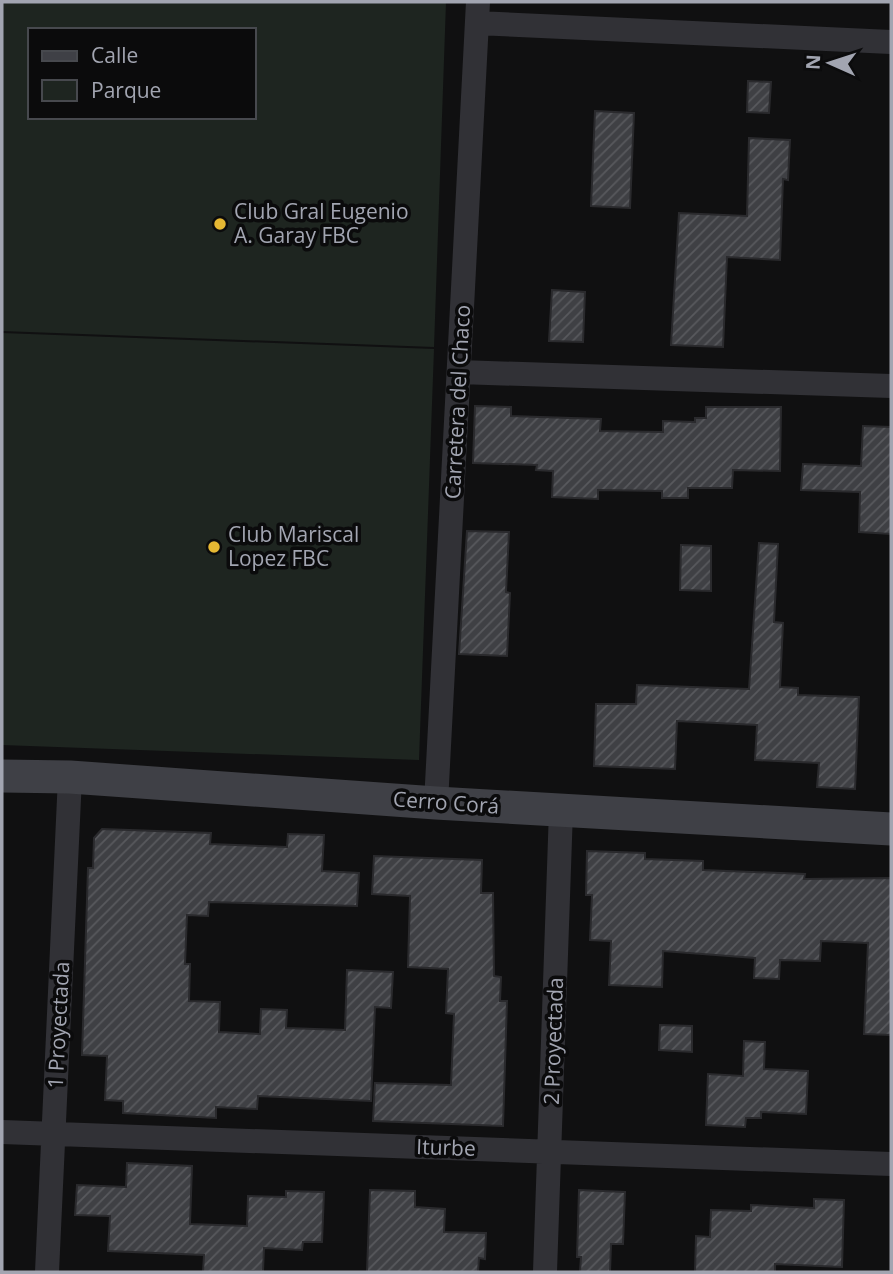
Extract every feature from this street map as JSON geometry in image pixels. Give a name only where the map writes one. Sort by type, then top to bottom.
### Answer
[{"type":"street","points":[[478,12],[891,42]]},
{"type":"street","name":"Carretera del Chaco","points":[[436,803],[478,12]]},
{"type":"street","points":[[459,372],[891,386]]},
{"type":"street","name":"Cerro Corá","points":[[2,776],[70,777],[436,803],[891,828]]},
{"type":"street","name":"1 Proyectada","points":[[47,1272],[70,777]]},
{"type":"street","name":"2 Proyectada","points":[[545,1272],[561,810]]},
{"type":"street","name":"Iturbe","points":[[2,1132],[891,1164]]},
{"type":"green space","name":"Club Gral Eugenio A. Garay FBC","points":[[2,2],[446,2],[434,347],[2,331]]},
{"type":"green space","name":"Club Mariscal Lopez FBC","points":[[2,333],[434,349],[419,760],[2,745]]},
{"type":"building","points":[[748,81],[771,82],[769,113],[747,112]]},
{"type":"building","points":[[595,111],[634,113],[630,208],[591,206]]},
{"type":"building","points":[[749,138],[790,140],[788,180],[783,179],[780,260],[727,257],[723,347],[671,345],[679,213],[747,216]]},
{"type":"building","points":[[552,290],[585,292],[583,342],[549,341]]},
{"type":"building","points":[[475,406],[511,407],[511,416],[601,419],[600,431],[663,432],[663,421],[695,422],[695,418],[706,418],[706,407],[781,407],[780,471],[733,470],[732,488],[688,488],[688,498],[662,498],[662,491],[598,490],[598,499],[552,497],[553,471],[536,470],[537,465],[473,463]]},
{"type":"building","points":[[863,426],[891,427],[891,534],[859,532],[860,492],[801,490],[803,464],[861,466]]},
{"type":"building","points":[[467,531],[509,532],[507,656],[459,654]]},
{"type":"building","points":[[759,543],[778,544],[774,622],[783,623],[780,687],[798,688],[798,695],[859,697],[855,789],[817,787],[819,763],[755,760],[757,725],[677,721],[675,769],[594,766],[596,704],[636,704],[637,685],[749,689]]},
{"type":"building","points":[[681,545],[711,546],[711,591],[680,590]]},
{"type":"building","points":[[102,829],[211,833],[210,844],[287,847],[288,834],[324,835],[322,871],[359,873],[357,906],[209,902],[208,916],[187,915],[185,964],[190,964],[189,1001],[220,1002],[219,1032],[260,1034],[261,1009],[287,1010],[286,1028],[345,1030],[347,970],[393,972],[391,1008],[375,1007],[371,1101],[258,1096],[257,1109],[216,1107],[216,1118],[123,1113],[123,1101],[105,1100],[107,1056],[82,1055],[88,868],[93,868],[94,838]]},
{"type":"building","points":[[587,851],[645,853],[645,859],[703,861],[703,870],[805,874],[804,879],[891,878],[891,1035],[864,1034],[868,943],[821,941],[820,961],[780,960],[779,979],[754,978],[755,958],[663,951],[662,987],[609,985],[611,941],[590,940],[592,895],[586,895]]},
{"type":"building","points":[[374,856],[482,860],[481,893],[493,893],[494,976],[501,977],[500,1001],[507,1001],[503,1126],[373,1121],[375,1083],[451,1085],[454,1014],[446,1013],[448,969],[408,967],[410,896],[372,894]]},
{"type":"building","points":[[660,1025],[692,1026],[692,1052],[659,1050]]},
{"type":"building","points":[[744,1041],[765,1042],[764,1069],[808,1071],[806,1114],[761,1112],[761,1118],[746,1118],[745,1127],[706,1125],[708,1074],[743,1076]]},
{"type":"building","points":[[127,1163],[192,1166],[190,1224],[247,1226],[248,1196],[286,1197],[286,1191],[324,1192],[322,1242],[303,1242],[302,1250],[264,1248],[263,1271],[203,1272],[204,1255],[108,1251],[110,1216],[75,1215],[77,1185],[126,1187]]},
{"type":"building","points":[[370,1190],[415,1191],[415,1207],[445,1209],[444,1232],[486,1233],[485,1259],[479,1258],[478,1272],[367,1272]]},
{"type":"building","points":[[579,1190],[625,1192],[623,1244],[611,1244],[610,1272],[580,1272],[581,1257],[577,1257]]},
{"type":"building","points":[[814,1199],[844,1200],[842,1267],[775,1264],[775,1272],[695,1272],[696,1236],[710,1237],[711,1210],[751,1211],[751,1205],[814,1208]]},
{"type":"place","name":"Club Gral Eugenio A. Garay FBC","points":[[220,224]]},
{"type":"place","name":"Club Mariscal Lopez FBC","points":[[214,547]]}]
